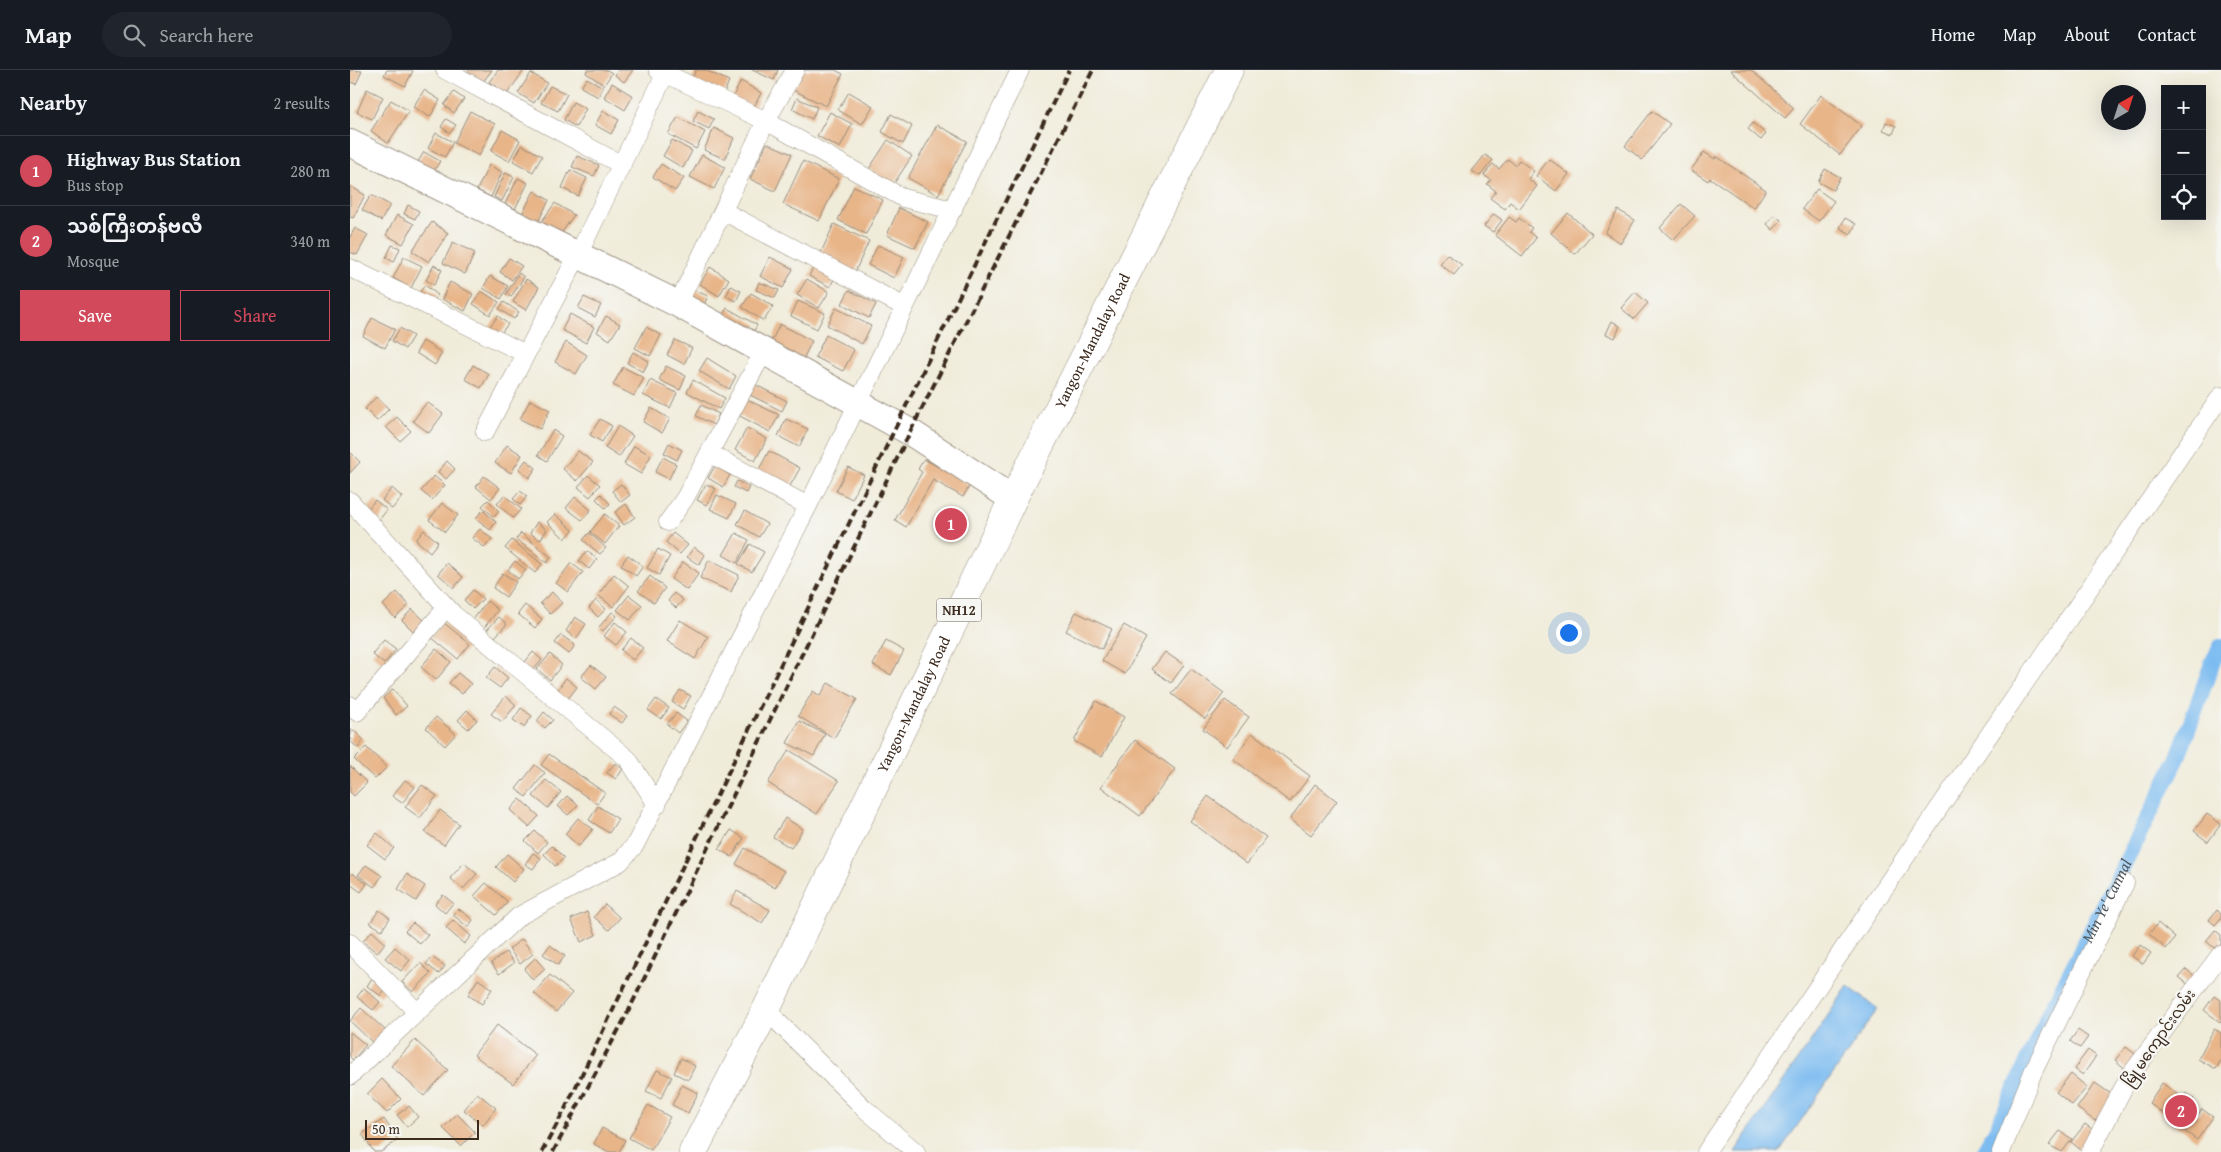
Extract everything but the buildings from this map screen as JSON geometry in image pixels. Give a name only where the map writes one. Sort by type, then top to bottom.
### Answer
[{"type":"highway","name":"Yangon-Mandalay Road","points":[[693,1152],[766,1010],[1013,499],[1230,70]]},
{"type":"street","points":[[445,70],[622,165]]},
{"type":"street","points":[[678,304],[766,121],[795,70]]},
{"type":"street","points":[[350,1076],[519,916],[620,862],[635,845],[808,506],[1020,70]]},
{"type":"street","points":[[485,432],[578,255],[622,165],[663,71],[766,121],[903,198],[953,210]]},
{"type":"street","points":[[350,143],[678,304],[910,432],[1013,499]]},
{"type":"street","points":[[723,210],[905,307]]},
{"type":"street","points":[[350,268],[526,354]]},
{"type":"street","points":[[668,522],[685,498],[764,351]]},
{"type":"street","points":[[1706,1152],[1901,862],[2221,396]]},
{"type":"street","points":[[709,453],[808,506]]},
{"type":"street","points":[[350,501],[447,607],[628,759],[657,805]]},
{"type":"street","points":[[350,705],[357,712],[447,607]]},
{"type":"street","points":[[2001,1152],[2033,1072],[2125,883]]},
{"type":"street","points":[[350,944],[417,1012]]},
{"type":"street","name":"မြို့မကျောင်းလမ်း","points":[[2090,1152],[2129,1076],[2221,954]]},
{"type":"street","points":[[766,1010],[865,1109],[916,1152]]},
{"type":"water","points":[[1848,986],[1878,1009],[1779,1152],[1735,1152]]},
{"type":"waterway","name":"Min Ye' Cannal","points":[[1983,1152],[1997,1128],[2051,1010],[2177,760],[2213,661],[2221,646]]},
{"type":"railway","points":[[542,1152],[565,1109],[1069,70]]},
{"type":"railway","points":[[553,1152],[626,1016],[910,432],[1093,70]]},
{"type":"place","name":"Highway Bus Station","points":[[951,524]]},
{"type":"place","name":"သစ်ကြီးတန်ဗလီ","points":[[2181,1111]]}]
